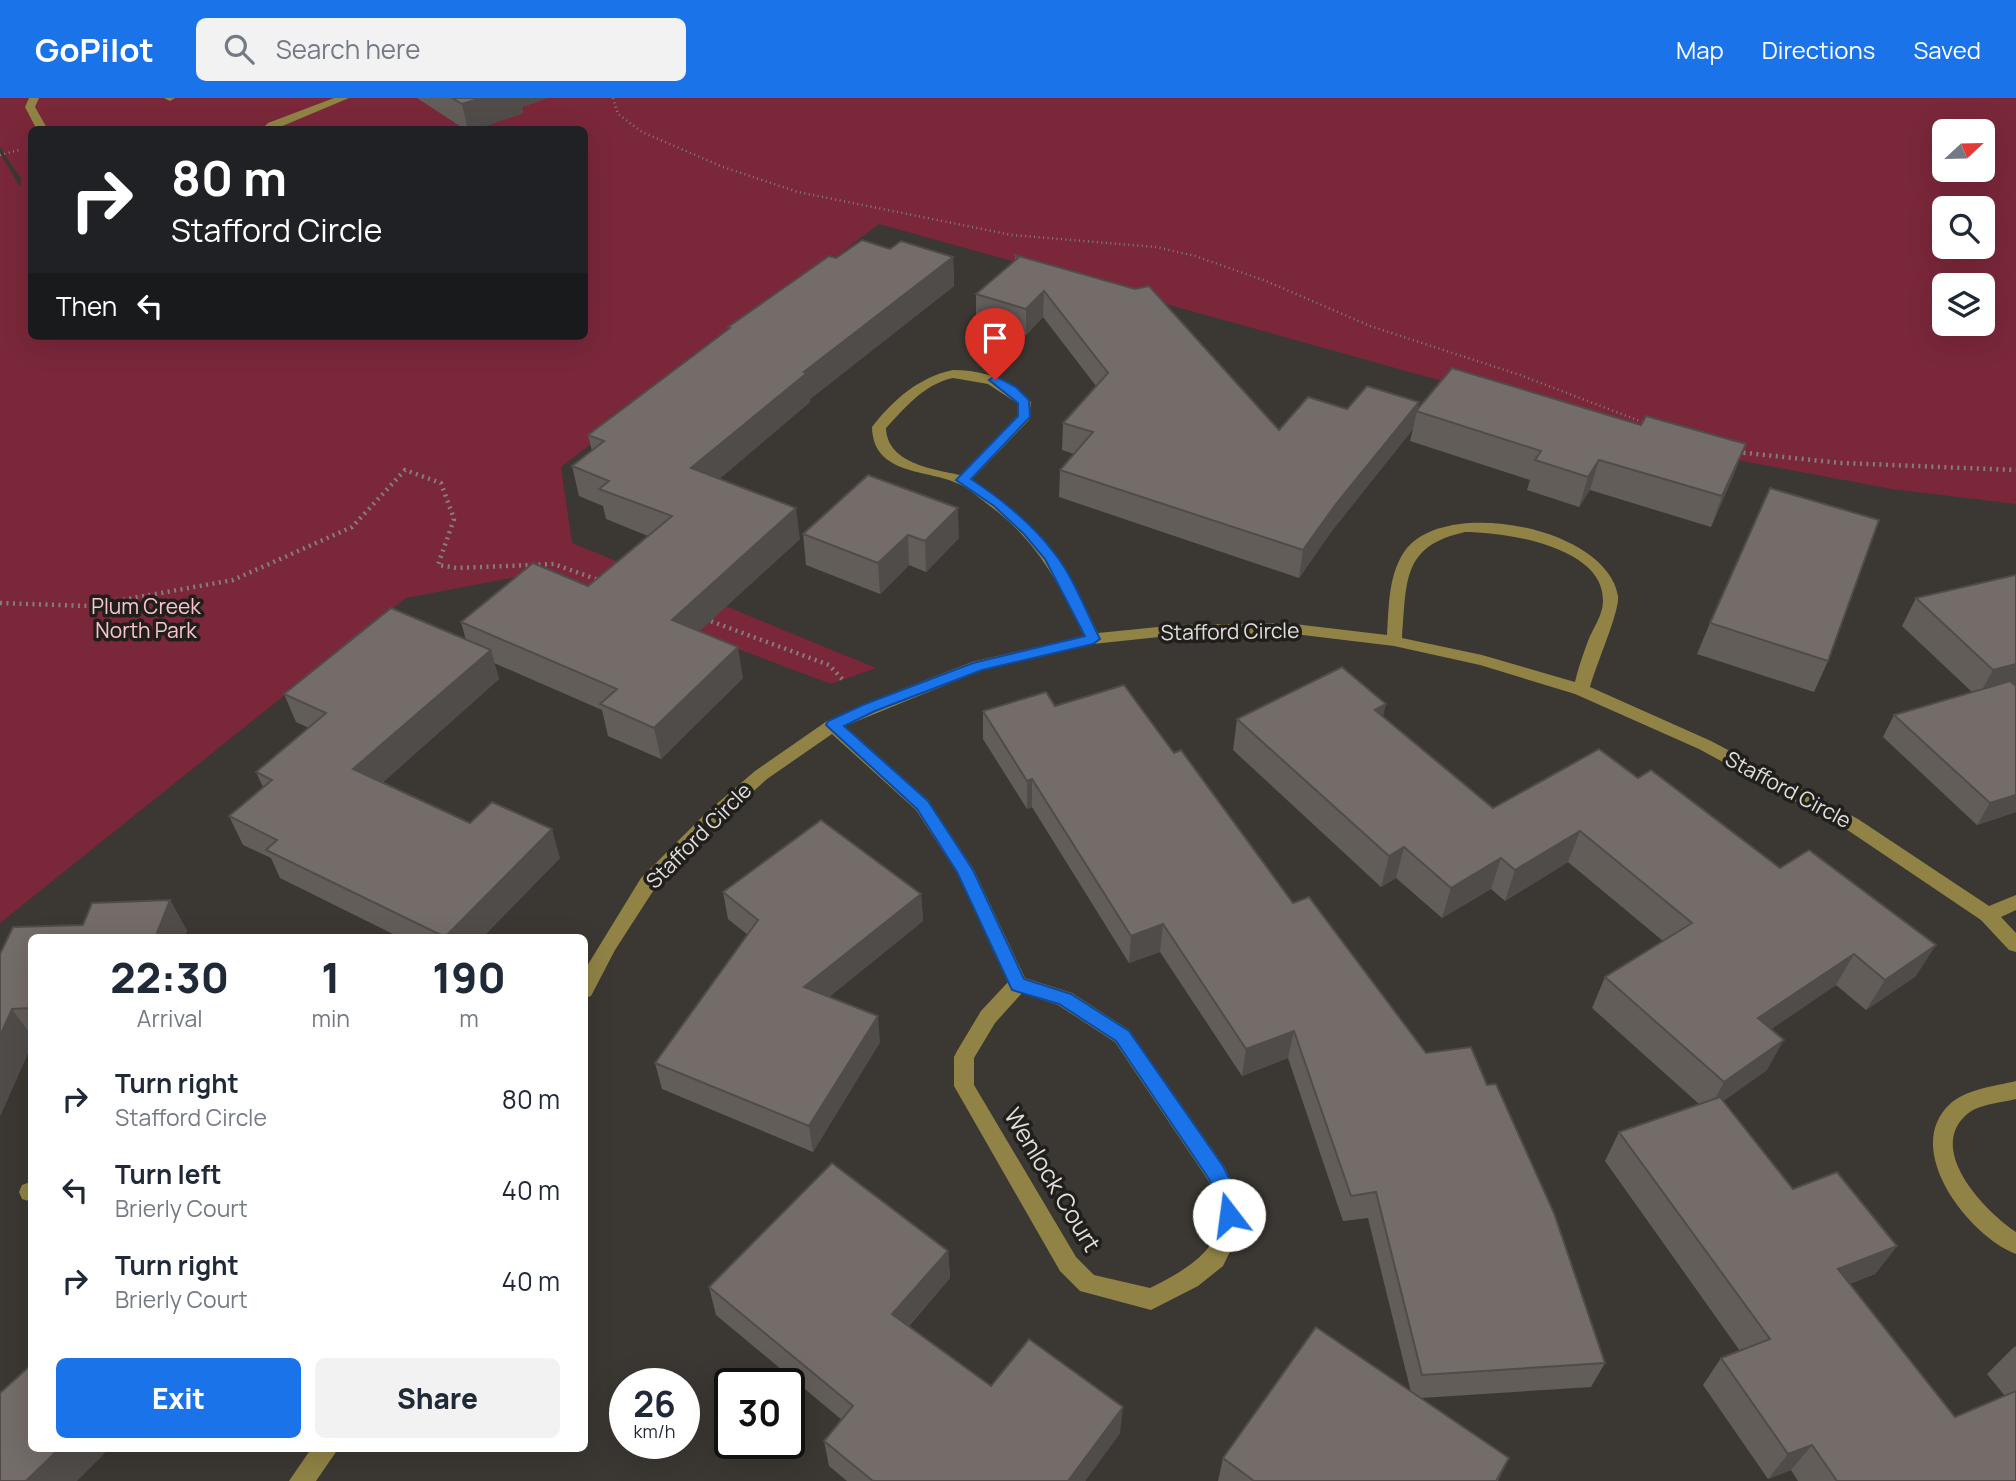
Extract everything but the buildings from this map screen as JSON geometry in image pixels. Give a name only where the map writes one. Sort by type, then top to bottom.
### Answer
[{"type":"street","points":[[34,98],[30,107],[41,126]]},
{"type":"street","points":[[271,126],[344,98]]},
{"type":"street","points":[[963,480],[1024,417],[1024,402],[1012,390],[995,380],[970,375],[929,381],[879,427],[880,443],[890,456],[926,471],[963,480],[998,503],[1029,531],[1051,557],[1093,639]]},
{"type":"street","points":[[1394,641],[1405,568],[1417,546],[1433,535],[1457,528],[1483,527],[1538,536],[1586,559],[1601,577],[1610,594],[1608,617],[1595,641],[1581,690]]},
{"type":"street","name":"Stafford Circle","points":[[588,982],[608,945],[648,883],[712,818],[761,775],[833,725],[978,666],[1093,639],[1178,630],[1286,628],[1394,641],[1482,660],[1581,690],[1705,746],[1852,824],[1987,915],[2016,945]]},
{"type":"street","points":[[833,725],[922,805],[965,870],[1018,985]]},
{"type":"street","points":[[1987,915],[2016,902]]},
{"type":"street","name":"Wenlock Court","points":[[1018,985],[1065,999],[1122,1036],[1216,1172],[1229,1198],[1229,1231],[1215,1259],[1190,1279],[1151,1298],[1088,1284],[1068,1264],[964,1086],[964,1057],[988,1017],[1018,985]]},
{"type":"street","points":[[2016,1090],[1988,1097],[1956,1110],[1942,1131],[1944,1160],[1957,1188],[1979,1216],[2016,1244]]},
{"type":"street","points":[[300,1481],[324,1452]]},
{"type":"path","points":[[612,98],[618,114],[642,132],[723,167],[797,192],[1012,235],[1156,247],[1195,256],[1266,281],[1370,326],[1520,375],[1656,427]]},
{"type":"path","points":[[1731,451],[1859,465],[2016,470]]},
{"type":"path","points":[[0,603],[89,606],[233,580],[352,527],[405,470],[441,484],[454,519],[438,565],[457,568],[554,564],[607,583]]},
{"type":"path","points":[[698,617],[829,665],[870,708]]},
{"type":"green space","name":"Plum Creek North Park","points":[[0,98],[2016,98],[2016,504],[1892,489],[1700,453],[879,224],[561,467],[572,543],[876,668],[831,684],[537,573],[406,598],[0,923],[0,153],[20,187],[21,179],[0,147]]},
{"type":"route","points":[[995,380],[1012,390],[1024,402],[1024,417],[963,480],[998,503],[1029,531],[1051,557],[1093,639],[978,666],[833,725],[922,805],[965,870],[1018,985],[1065,999],[1122,1036],[1216,1172],[1229,1198],[1229,1215]]}]
